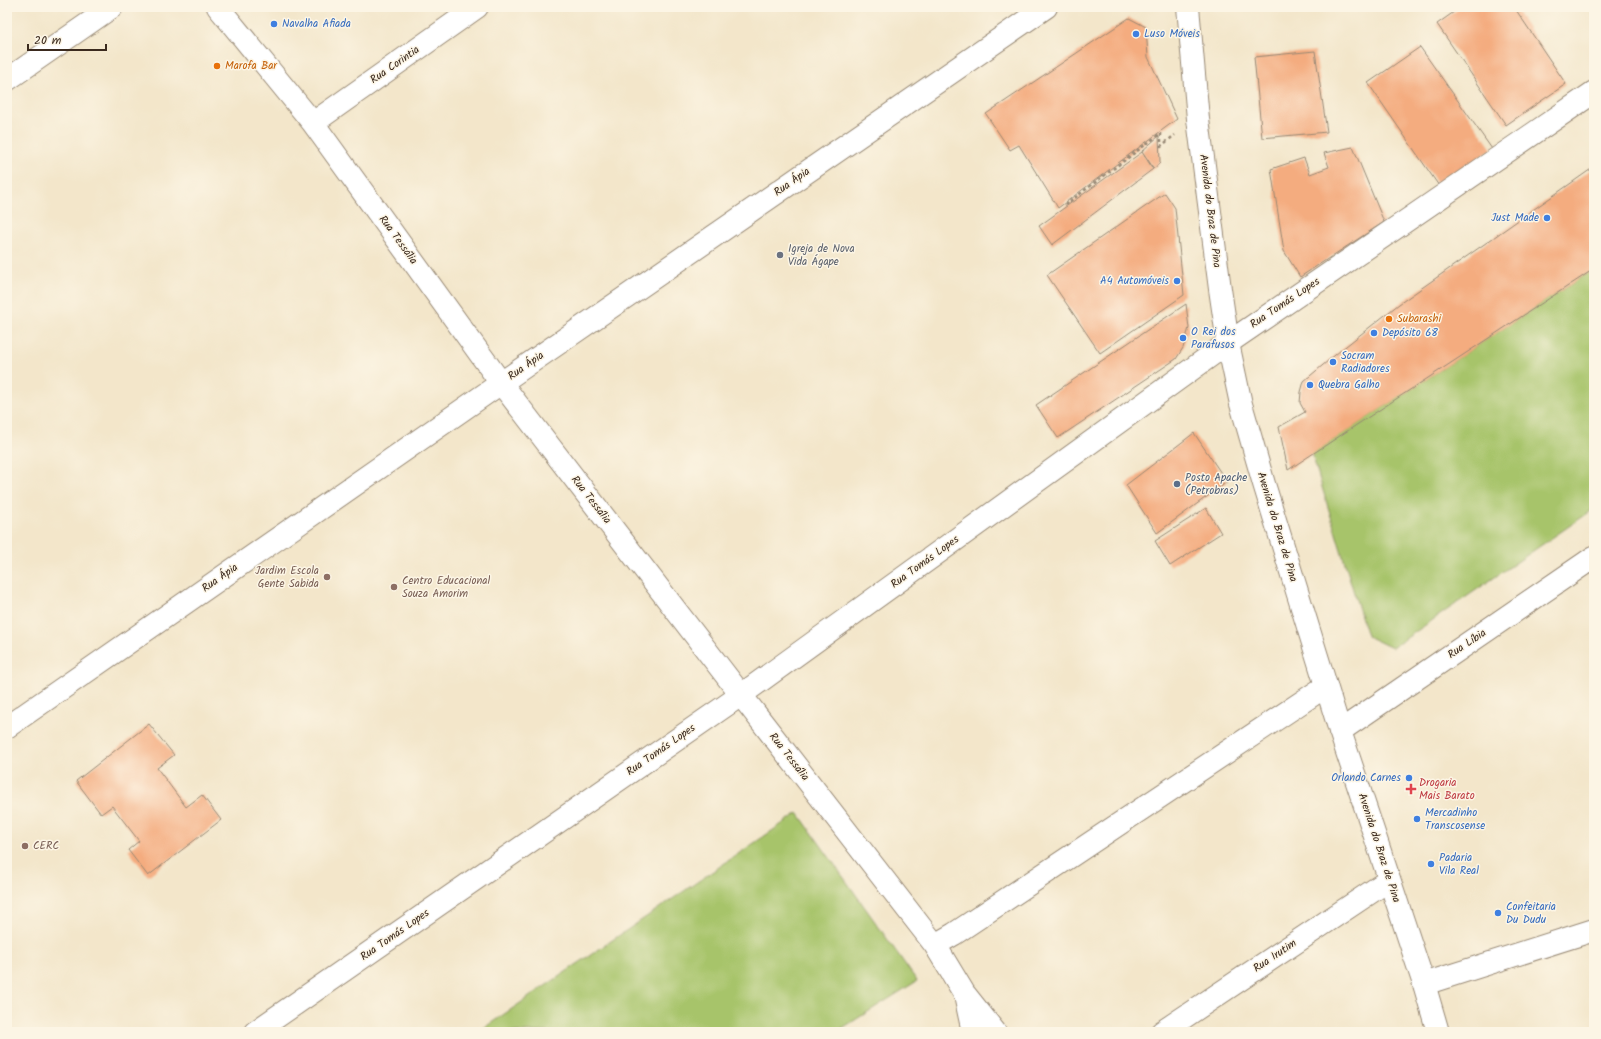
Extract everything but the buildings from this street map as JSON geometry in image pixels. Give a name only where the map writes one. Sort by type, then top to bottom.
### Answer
[{"type":"street","points":[[7,80],[112,7]]},
{"type":"street","name":"Rua Tessália","points":[[218,7],[313,124],[501,383],[936,945],[964,993],[995,1032]]},
{"type":"street","name":"Rua Corintia","points":[[313,124],[477,7]]},
{"type":"street","name":"Rua Ápia","points":[[7,727],[501,383],[1046,7]]},
{"type":"street","name":"Avenida do Braz de Pina","points":[[1188,7],[1198,118],[1228,343],[1242,404],[1264,484],[1340,731],[1424,984],[1438,1032]]},
{"type":"street","name":"Rua Tomás Lopes","points":[[255,1032],[741,695],[1228,343],[1594,92]]},
{"type":"street","name":"Rua Líbia","points":[[1340,731],[1594,557]]},
{"type":"street","points":[[936,945],[1326,686]]},
{"type":"street","name":"Rua Irutim","points":[[1162,1032],[1389,880]]},
{"type":"street","points":[[1424,984],[1594,930]]},
{"type":"street","name":"Rua Tessália","points":[[964,993],[973,1032]]},
{"type":"path","points":[[1065,205],[1161,133],[1161,146],[1198,118]]},
{"type":"green space","points":[[1594,269],[1594,509],[1392,648],[1367,636],[1312,454]]},
{"type":"green space","points":[[798,813],[917,981],[836,1032],[478,1032]]},
{"type":"place","name":"Navalha Afiada","points":[[274,24]]},
{"type":"place","name":"Luso Móveis","points":[[1136,34]]},
{"type":"place","name":"Marofa Bar","points":[[217,66]]},
{"type":"place","name":"Just Made","points":[[1547,218]]},
{"type":"place","name":"Igreja de Nova Vida Ágape","points":[[780,255]]},
{"type":"place","name":"A4 Automóveis","points":[[1177,281]]},
{"type":"place","name":"Subarashi","points":[[1389,319]]},
{"type":"place","name":"Depósito 68","points":[[1374,333]]},
{"type":"place","name":"O Rei dos Parafusos","points":[[1183,338]]},
{"type":"place","name":"Socram Radiadores","points":[[1333,362]]},
{"type":"place","name":"Quebra Galho","points":[[1310,385]]},
{"type":"place","name":"Posto Apache (Petrobras)","points":[[1177,484]]},
{"type":"place","name":"Jardim Escola Gente Sabida","points":[[327,577]]},
{"type":"place","name":"Centro Educacional Souza Amorim","points":[[394,587]]},
{"type":"place","name":"Orlando Carnes","points":[[1409,778]]},
{"type":"place","name":"Drogaria Mais Barato","points":[[1411,789]]},
{"type":"place","name":"Mercadinho Transcosense","points":[[1417,819]]},
{"type":"place","name":"CERC","points":[[25,846]]},
{"type":"place","name":"Padaria Vila Real","points":[[1431,864]]},
{"type":"place","name":"Confeitaria Du Dudu","points":[[1498,913]]}]
